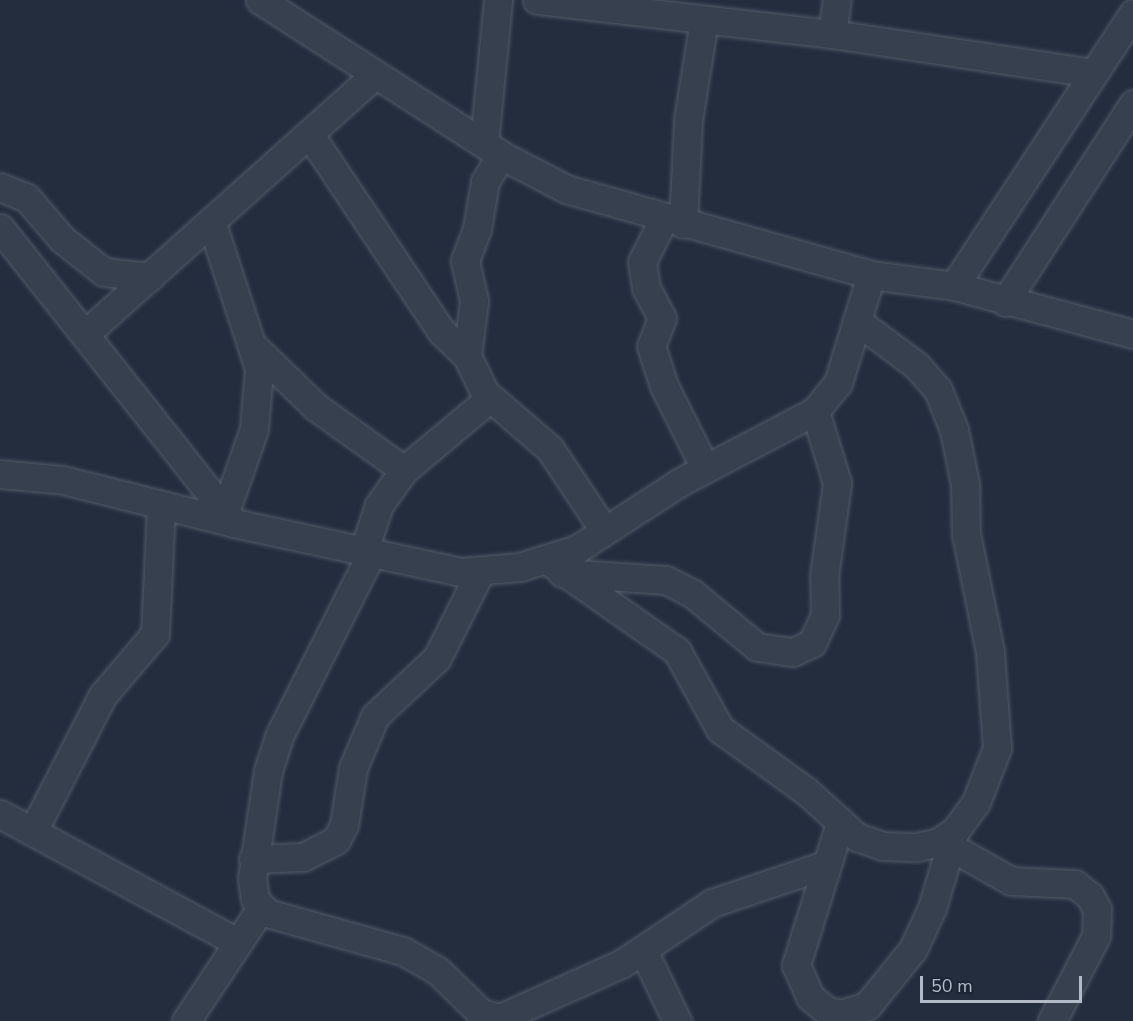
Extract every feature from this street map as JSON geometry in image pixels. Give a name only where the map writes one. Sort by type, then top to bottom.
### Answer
[{"type":"street","points":[[260,0],[374,76],[493,149],[566,189],[871,275],[954,286],[1005,302],[1133,334]]},
{"type":"street","points":[[498,0],[493,149],[477,229],[464,268],[474,301],[467,356],[476,382],[490,398],[550,449],[604,530]]},
{"type":"street","points":[[537,0],[832,33],[1092,73]]},
{"type":"street","points":[[832,33],[837,0]]},
{"type":"street","points":[[954,286],[1092,73],[1133,14]]},
{"type":"street","points":[[704,20],[674,221],[642,262],[646,288],[662,318],[651,346],[664,386],[705,468]]},
{"type":"street","points":[[85,334],[212,224],[374,76]]},
{"type":"street","points":[[1005,302],[1133,104]]},
{"type":"street","points":[[310,135],[442,332],[467,356]]},
{"type":"street","points":[[0,187],[27,198],[62,240],[104,272],[150,277]]},
{"type":"street","points":[[212,224],[253,346],[260,399],[230,518]]},
{"type":"street","points":[[0,228],[230,518]]},
{"type":"street","points":[[555,567],[604,530],[705,468],[814,411],[838,383],[871,275]]},
{"type":"street","points":[[840,823],[825,865],[796,965],[802,985],[827,1011],[855,1015],[875,997],[913,949],[953,839],[976,802],[997,748],[990,652],[966,534],[965,484],[954,430],[938,390],[916,365],[857,321]]},
{"type":"street","points":[[253,346],[316,407],[404,470]]},
{"type":"street","points":[[490,398],[404,470],[379,505],[368,551],[280,734],[253,859],[252,890],[261,908],[276,917],[403,951],[438,972],[472,1013],[491,1017],[515,1015],[643,950],[712,903],[825,865]]},
{"type":"street","points":[[0,474],[63,480],[161,505],[230,518],[460,572],[555,567],[666,580],[693,594],[758,646],[793,652],[812,643],[825,615],[824,576],[837,483],[814,411]]},
{"type":"street","points":[[34,829],[103,695],[155,634],[161,505]]},
{"type":"street","points":[[555,567],[677,651],[720,729],[806,791],[857,837],[883,846],[917,847],[953,839],[1011,881],[1075,884],[1090,897],[1097,909],[1096,936],[1052,1021]]},
{"type":"street","points":[[253,859],[303,857],[336,840],[344,825],[356,757],[375,716],[437,658],[481,570]]},
{"type":"street","points":[[0,814],[34,829],[179,915],[237,942]]},
{"type":"street","points":[[186,1021],[261,908]]},
{"type":"street","points":[[643,950],[677,1021]]}]
